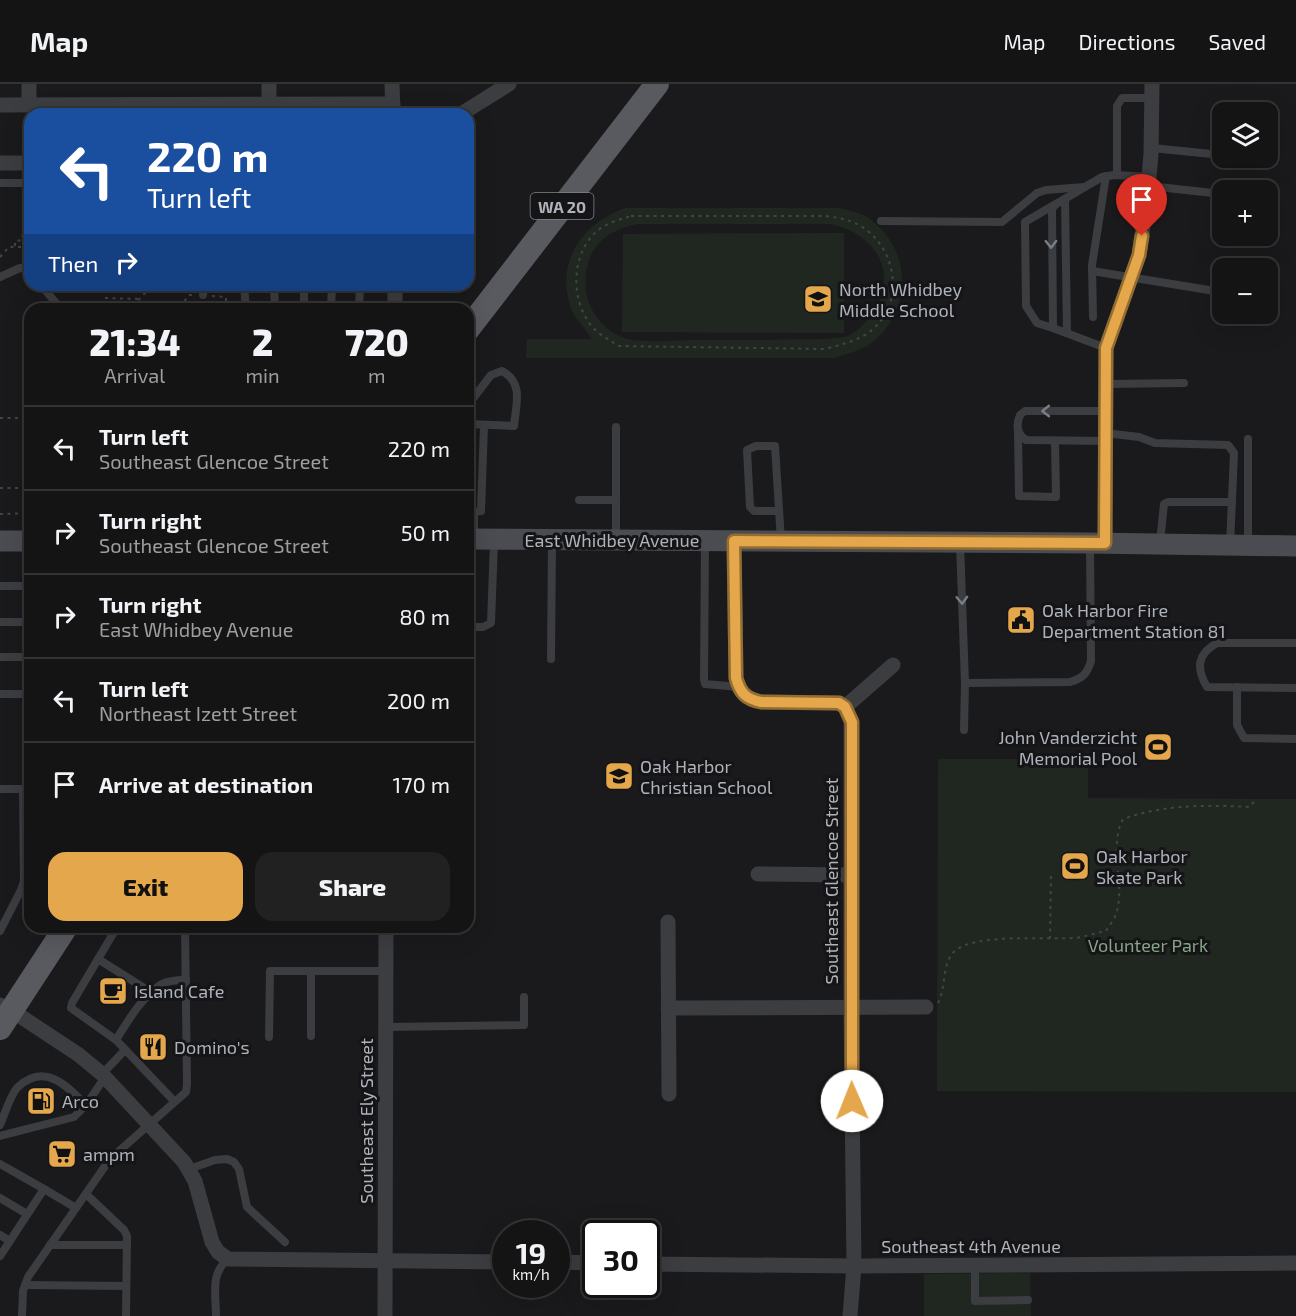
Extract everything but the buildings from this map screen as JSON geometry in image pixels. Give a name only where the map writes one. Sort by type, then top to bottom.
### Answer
[{"type":"main road","name":"WA 20","points":[[474,321],[646,89]]},
{"type":"main road","points":[[4,1014],[62,933]]},
{"type":"street","points":[[29,84],[29,105]]},
{"type":"street","points":[[269,84],[270,104]]},
{"type":"street","points":[[392,84],[393,108]]},
{"type":"street","points":[[471,108],[509,84]]},
{"type":"street","points":[[1097,543],[1105,437],[1106,348],[1139,255],[1152,148],[1152,91]]},
{"type":"street","points":[[0,105],[270,104],[368,108]]},
{"type":"street","points":[[0,164],[24,164]]},
{"type":"street","name":"East Whidbey Avenue","points":[[478,539],[1296,546]]},
{"type":"street","points":[[0,541],[24,541]]},
{"type":"street","points":[[734,541],[736,678],[743,695],[761,702],[829,702],[845,707],[893,666]]},
{"type":"street","name":"Southeast Glencoe Street","points":[[845,707],[852,722],[850,1007],[854,1266],[850,1316]]},
{"type":"street","points":[[758,874],[850,875]]},
{"type":"street","points":[[668,922],[669,1094]]},
{"type":"street","name":"Southeast Ely Street","points":[[385,1316],[386,933]]},
{"type":"street","points":[[668,1008],[926,1007]]},
{"type":"street","points":[[4,1014],[79,1055],[103,1075],[148,1123],[189,1169],[195,1181],[212,1242],[228,1259],[492,1262]]},
{"type":"street","name":"Southeast 4th Avenue","points":[[660,1264],[975,1266],[1296,1263]]},
{"type":"lane","points":[[1117,175],[1117,106],[1122,98],[1152,91]]},
{"type":"lane","points":[[1152,148],[1212,154]]},
{"type":"lane","points":[[1106,348],[1037,323],[1026,306],[1025,222],[1106,176],[1117,175],[1212,192]]},
{"type":"lane","points":[[1093,317],[1092,271],[1106,176]]},
{"type":"lane","points":[[0,183],[24,183]]},
{"type":"lane","points":[[881,221],[1002,222],[1037,193],[1086,186]]},
{"type":"lane","points":[[1065,199],[1067,333]]},
{"type":"lane","points":[[1053,328],[1051,215],[1056,204]]},
{"type":"lane","points":[[0,278],[24,268]]},
{"type":"lane","points":[[1092,271],[1212,291]]},
{"type":"lane","points":[[45,291],[56,303]]},
{"type":"lane","points":[[474,397],[491,375],[502,371],[512,376],[517,386],[514,426],[474,425]]},
{"type":"lane","points":[[1105,384],[1184,383]]},
{"type":"lane","points":[[1055,441],[1056,497],[1019,496],[1017,421],[1020,415],[1025,411],[1105,411]]},
{"type":"lane","points":[[474,511],[481,511],[484,426]]},
{"type":"lane","points":[[616,427],[616,540]]},
{"type":"lane","points":[[1018,433],[1026,440],[1139,437],[1155,443],[1228,445],[1234,453],[1232,502],[1239,546]]},
{"type":"lane","points":[[1239,546],[1248,439]]},
{"type":"lane","points":[[779,511],[754,511],[750,507],[747,450],[756,446],[775,446],[781,541]]},
{"type":"lane","points":[[579,500],[616,500]]},
{"type":"lane","points":[[1160,544],[1164,504],[1168,502],[1232,502]]},
{"type":"lane","points":[[474,523],[491,623],[483,627],[474,627]]},
{"type":"lane","points":[[551,658],[552,539]]},
{"type":"lane","points":[[705,540],[705,684],[739,687]]},
{"type":"lane","points":[[960,542],[965,683],[964,730]]},
{"type":"lane","points":[[965,683],[1071,682],[1082,678],[1088,672],[1091,661],[1097,543]]},
{"type":"lane","points":[[0,586],[24,586]]},
{"type":"lane","points":[[0,622],[24,622]]},
{"type":"lane","points":[[1296,643],[1216,643],[1206,649],[1199,662],[1202,678],[1207,687],[1296,688]]},
{"type":"lane","points":[[0,657],[24,657]]},
{"type":"lane","points":[[1237,687],[1237,725],[1244,738],[1296,739]]},
{"type":"lane","points":[[0,694],[24,694]]},
{"type":"lane","points":[[0,789],[24,789]]},
{"type":"lane","points":[[0,931],[24,884]]},
{"type":"lane","points":[[113,933],[70,1008],[116,1040],[174,1101]]},
{"type":"lane","points":[[22,1316],[23,1291],[28,1277],[111,1159],[148,1123],[186,1092],[185,933]]},
{"type":"lane","points":[[98,959],[152,993]]},
{"type":"lane","points":[[270,1036],[270,970],[386,971]]},
{"type":"lane","points":[[311,971],[311,1036]]},
{"type":"lane","points":[[116,1040],[131,1015],[152,993],[163,984],[186,980]]},
{"type":"lane","points":[[386,1026],[524,1025],[524,997]]},
{"type":"lane","points":[[0,1136],[74,1118],[86,1105],[103,1075],[125,1050]]},
{"type":"lane","points":[[0,1125],[16,1088],[31,1078],[48,1077],[64,1082],[86,1105]]},
{"type":"lane","points":[[189,1169],[215,1160],[234,1162],[239,1169],[248,1207],[285,1242]]},
{"type":"lane","points":[[0,1164],[76,1208]]},
{"type":"lane","points":[[0,1256],[44,1189]]},
{"type":"lane","points":[[86,1194],[124,1230],[127,1236],[126,1316]]},
{"type":"lane","points":[[0,1198],[27,1214]]},
{"type":"lane","points":[[0,1235],[10,1241]]},
{"type":"lane","points":[[50,1245],[127,1245]]},
{"type":"lane","points":[[216,1316],[216,1273],[219,1266],[228,1259]]},
{"type":"lane","points":[[975,1266],[975,1301],[1028,1300]]},
{"type":"lane","points":[[25,1285],[126,1286]]},
{"type":"path","points":[[631,216],[826,216],[847,219],[866,229],[886,253],[890,261],[893,280],[892,295],[888,309],[869,332],[852,342],[824,348],[619,346],[597,333],[585,317],[579,299],[576,284],[578,266],[581,253],[590,239],[600,229],[631,216]]},
{"type":"path","points":[[15,247],[15,241],[22,240],[24,232]]},
{"type":"path","points":[[0,257],[9,247],[24,248]]},
{"type":"path","points":[[136,303],[145,291]]},
{"type":"path","points":[[184,303],[189,296],[222,296],[226,297],[226,303]]},
{"type":"path","points":[[105,298],[140,298]]},
{"type":"path","points":[[0,418],[24,418]]},
{"type":"path","points":[[0,488],[24,488]]},
{"type":"path","points":[[0,514],[24,513]]},
{"type":"path","points":[[926,1007],[938,1003],[943,993],[951,955],[961,946],[992,939],[1077,938],[1106,931],[1116,914],[1118,829],[1123,819],[1146,810],[1178,806],[1250,807],[1256,799]]},
{"type":"path","points":[[1050,939],[1051,874]]},
{"type":"green space","points":[[625,208],[840,208],[852,211],[871,220],[885,233],[894,248],[900,265],[902,282],[900,299],[894,316],[884,331],[870,344],[835,358],[526,358],[527,339],[592,339],[571,308],[567,291],[567,275],[576,246],[585,234],[610,215]],"holes":[[[638,224],[829,224],[861,237],[880,260],[884,274],[883,289],[878,305],[862,325],[845,337],[638,341],[613,333],[604,326],[591,308],[586,287],[591,256],[595,248],[607,236],[629,226]]]},
{"type":"green space","points":[[844,233],[844,333],[622,332],[623,234]]},
{"type":"green space","name":"Volunteer Park","points":[[938,759],[1088,759],[1088,798],[1296,799],[1296,1092],[937,1091]]},
{"type":"green space","points":[[1030,1273],[1031,1316],[924,1316],[924,1274]]},
{"type":"place","name":"North Whidbey Middle School","points":[[818,299]]},
{"type":"place","name":"Oak Harbor Fire Department Station 81","points":[[1021,620]]},
{"type":"place","name":"John Vanderzicht Memorial Pool","points":[[1158,747]]},
{"type":"place","name":"Oak Harbor Christian School","points":[[619,776]]},
{"type":"place","name":"Oak Harbor Skate Park","points":[[1075,866]]},
{"type":"place","name":"Island Cafe","points":[[113,991]]},
{"type":"place","name":"Domino's","points":[[153,1047]]},
{"type":"place","name":"Arco","points":[[41,1101]]},
{"type":"place","name":"ampm","points":[[62,1154]]},
{"type":"route","points":[[852,1101],[850,1007],[852,722],[850,714],[839,703],[761,702],[743,695],[736,678],[734,541],[1105,543],[1106,348],[1139,255],[1142,236]]}]
